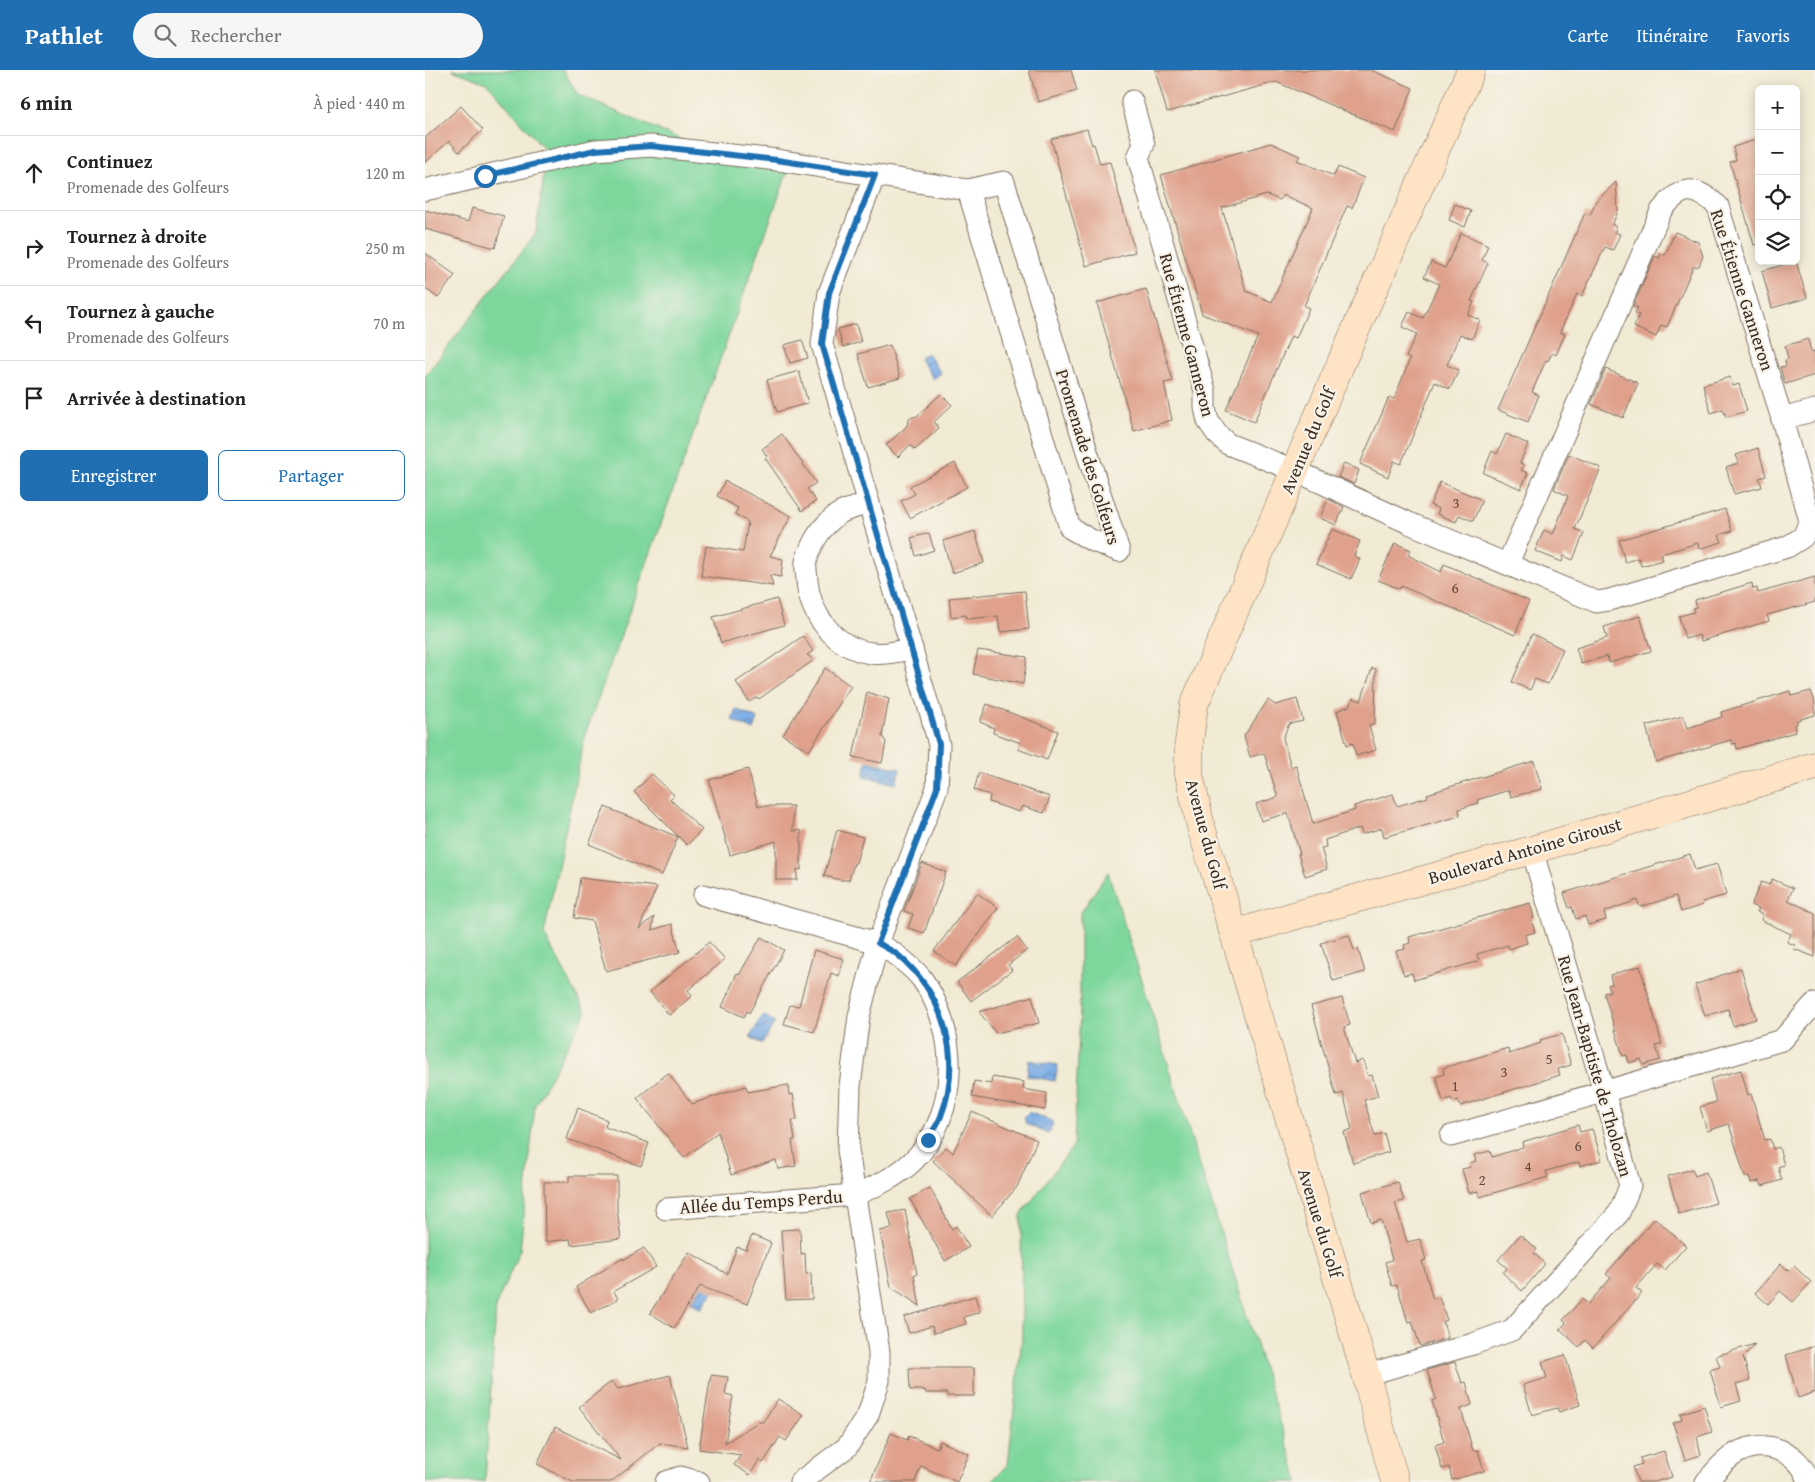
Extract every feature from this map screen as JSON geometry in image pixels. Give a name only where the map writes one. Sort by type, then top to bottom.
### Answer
[{"type":"street","name":"Avenue du Golf","points":[[1395,1482],[1366,1374],[1201,827],[1189,774],[1189,742],[1194,705],[1348,348],[1471,70]]},
{"type":"street","name":"Rue Étienne Ganneron","points":[[1132,101],[1144,144],[1137,157],[1205,392],[1205,408],[1208,421],[1217,434],[1228,444],[1295,471],[1409,523],[1597,602],[1787,547],[1803,537],[1810,521],[1782,419],[1718,206],[1695,190],[1679,192],[1661,211],[1508,563]]},
{"type":"street","name":"Promenade des Golfeurs","points":[[425,190],[595,150],[651,146],[777,160],[968,190],[1005,182],[1119,551],[1091,540],[1070,528],[968,190]]},
{"type":"street","points":[[800,1482],[847,1447],[868,1414],[879,1381],[879,1352],[848,1150],[850,1086],[859,1016],[878,943],[937,788],[939,744],[822,344],[829,293],[875,175]]},
{"type":"street","points":[[1782,419],[1815,410]]},
{"type":"street","points":[[869,503],[838,514],[818,532],[806,564],[808,594],[819,619],[833,635],[850,646],[869,653],[890,654],[912,648]]},
{"type":"street","name":"Boulevard Antoine Giroust","points":[[1234,934],[1532,850],[1815,766]]},
{"type":"street","name":"Rue Jean-Baptiste de Tholozan","points":[[1366,1374],[1473,1344],[1512,1330],[1619,1213],[1630,1186],[1604,1091],[1532,850]]},
{"type":"street","points":[[704,895],[878,943],[897,954],[921,978],[937,1004],[946,1030],[950,1057],[948,1087],[941,1116],[914,1160],[883,1183],[855,1195]]},
{"type":"street","points":[[1451,1136],[1783,1040],[1814,1004]]},
{"type":"street","name":"Allée du Temps Perdu","points":[[666,1209],[855,1195]]},
{"type":"street","points":[[1706,1482],[1719,1466],[1737,1453],[1756,1446],[1778,1448],[1790,1455],[1800,1464],[1809,1482]]},
{"type":"street","points":[[667,1482],[681,1477],[699,1482]]},
{"type":"green space","points":[[452,70],[563,70],[578,95],[712,153],[789,168],[585,735],[544,934],[586,1012],[535,1105],[520,1250],[496,1305],[485,1482],[425,1482],[425,376],[536,233],[547,152],[487,83]]},
{"type":"green space","points":[[1108,872],[1299,1482],[991,1482],[1008,1464],[1022,1337],[1021,1215],[1074,1145],[1080,1009],[1080,914]]},
{"type":"water","points":[[927,353],[941,373],[933,379],[919,359]]},
{"type":"water","points":[[736,709],[758,719],[754,730],[732,720]]},
{"type":"water","points":[[867,761],[900,769],[896,784],[864,776]]},
{"type":"water","points":[[763,1015],[775,1022],[762,1044],[750,1037]]},
{"type":"water","points":[[1029,1060],[1058,1065],[1055,1081],[1027,1076]]},
{"type":"water","points":[[1028,1113],[1054,1122],[1048,1134],[1026,1124],[1024,1117]]},
{"type":"water","points":[[706,1280],[716,1287],[701,1309],[691,1302]]},
{"type":"building","points":[[1029,70],[1071,70],[1077,91],[1038,102]]},
{"type":"building","points":[[1155,70],[1371,70],[1413,88],[1395,132],[1276,82],[1167,112]]},
{"type":"building","points":[[461,106],[483,130],[459,152],[449,141],[425,163],[425,138]]},
{"type":"building","points":[[1087,129],[1100,164],[1110,162],[1135,252],[1086,266],[1051,139]]},
{"type":"building","points":[[1755,140],[1755,245],[1730,162],[1736,160],[1733,147]]},
{"type":"building","points":[[1271,143],[1300,156],[1297,160],[1334,176],[1338,167],[1364,178],[1352,208],[1347,206],[1304,306],[1309,308],[1296,338],[1291,336],[1254,422],[1226,410],[1258,336],[1202,314],[1161,175]],"holes":[[[1267,195],[1280,200],[1283,195],[1313,208],[1272,302],[1246,291],[1222,208]]]},
{"type":"building","points":[[1616,182],[1618,211],[1612,225],[1617,227],[1614,232],[1620,234],[1613,250],[1605,247],[1582,296],[1577,294],[1560,332],[1565,334],[1556,355],[1552,353],[1548,361],[1546,360],[1532,392],[1539,395],[1528,422],[1498,410],[1585,213],[1590,215],[1596,201]]},
{"type":"building","points":[[1455,204],[1471,211],[1465,227],[1449,220]]},
{"type":"building","points":[[472,208],[504,216],[495,248],[425,229],[425,210],[468,222]]},
{"type":"building","points":[[1675,232],[1698,242],[1703,256],[1699,266],[1693,267],[1667,327],[1661,325],[1656,337],[1634,327],[1639,315],[1635,313],[1638,308],[1633,306],[1655,256],[1659,258],[1661,253],[1665,255]]},
{"type":"building","points":[[1461,233],[1488,245],[1482,260],[1488,263],[1471,301],[1474,302],[1468,315],[1480,320],[1472,339],[1460,334],[1447,365],[1459,370],[1450,389],[1435,382],[1401,464],[1394,461],[1388,477],[1360,464],[1389,397],[1394,399],[1410,359],[1406,357],[1417,334],[1402,327],[1409,312],[1423,318],[1439,284],[1424,277],[1431,262],[1445,268]]},
{"type":"building","points":[[425,253],[455,275],[438,298],[425,288]]},
{"type":"building","points":[[1782,265],[1797,265],[1807,298],[1772,308],[1762,271]]},
{"type":"building","points":[[1146,289],[1173,381],[1164,383],[1172,420],[1134,431],[1097,303]]},
{"type":"building","points":[[856,324],[861,342],[843,347],[838,329]]},
{"type":"building","points":[[1808,339],[1811,352],[1815,351],[1815,375],[1785,384],[1780,367],[1786,366],[1785,360],[1788,359],[1785,346]]},
{"type":"building","points":[[802,340],[808,358],[790,363],[784,345]]},
{"type":"building","points":[[890,345],[900,378],[868,387],[858,354]]},
{"type":"building","points":[[1606,369],[1638,383],[1623,418],[1591,404]]},
{"type":"building","points":[[799,371],[808,403],[777,412],[767,380]]},
{"type":"building","points":[[1730,377],[1733,386],[1739,384],[1747,411],[1726,417],[1723,409],[1711,413],[1703,385]]},
{"type":"building","points":[[941,394],[952,405],[934,422],[939,428],[915,450],[910,445],[898,457],[886,445],[906,427],[910,418],[917,416]]},
{"type":"building","points":[[782,434],[816,483],[807,489],[816,501],[802,511],[765,458],[767,456],[762,449]]},
{"type":"building","points":[[1506,434],[1528,444],[1520,463],[1524,465],[1521,470],[1528,473],[1521,489],[1483,473],[1492,451],[1497,454]]},
{"type":"building","points":[[1758,448],[1766,476],[1759,478],[1762,487],[1734,494],[1726,467],[1739,463],[1736,455]]},
{"type":"building","points":[[1569,454],[1601,468],[1575,529],[1584,533],[1573,560],[1564,556],[1562,562],[1535,551],[1544,530],[1553,534],[1568,496],[1554,489]]},
{"type":"building","points":[[955,463],[967,487],[910,518],[901,501],[915,494],[910,486]]},
{"type":"building","points":[[1344,463],[1359,470],[1354,484],[1338,477]]},
{"type":"building","points":[[725,481],[791,516],[770,556],[783,559],[781,577],[770,575],[773,586],[701,576],[706,546],[743,552],[748,522],[735,514],[738,508],[717,496]]},
{"type":"building","points":[[1440,482],[1482,500],[1473,521],[1459,515],[1456,522],[1437,514],[1439,509],[1430,505]]},
{"type":"building","points":[[1328,499],[1344,507],[1336,525],[1320,518]]},
{"type":"building","points":[[1725,509],[1732,531],[1719,535],[1722,542],[1699,549],[1698,543],[1681,548],[1661,554],[1663,560],[1641,566],[1639,558],[1625,562],[1619,540]]},
{"type":"building","points":[[1332,529],[1360,541],[1354,556],[1360,559],[1351,579],[1316,564]]},
{"type":"building","points":[[975,531],[984,563],[952,573],[943,541]]},
{"type":"building","points":[[929,533],[934,550],[916,556],[911,538]]},
{"type":"building","points":[[1395,543],[1411,550],[1408,555],[1441,572],[1444,564],[1529,601],[1515,635],[1401,586],[1400,589],[1378,580]]},
{"type":"building","points":[[1815,577],[1815,602],[1767,615],[1769,621],[1701,641],[1699,635],[1685,639],[1679,616],[1694,612],[1693,608],[1696,607],[1695,600],[1752,583],[1753,589],[1757,588],[1758,593]]},
{"type":"building","points":[[1025,591],[1029,629],[1000,632],[998,616],[967,619],[966,615],[951,617],[949,598]]},
{"type":"building","points":[[777,599],[784,625],[721,643],[713,617]]},
{"type":"building","points":[[1640,616],[1651,651],[1609,663],[1607,656],[1581,664],[1576,648],[1607,638],[1604,627]]},
{"type":"building","points":[[1532,634],[1563,649],[1548,684],[1535,679],[1530,690],[1512,682]]},
{"type":"building","points":[[803,636],[813,651],[807,655],[814,660],[759,699],[757,697],[749,702],[736,682]]},
{"type":"building","points":[[978,650],[1027,657],[1023,684],[973,674]]},
{"type":"building","points":[[825,668],[851,686],[809,751],[783,735]]},
{"type":"building","points":[[1372,668],[1376,669],[1375,723],[1369,725],[1376,750],[1356,756],[1353,743],[1347,745],[1337,711],[1349,706],[1353,698],[1361,701]]},
{"type":"building","points":[[1790,691],[1791,696],[1811,691],[1815,702],[1815,715],[1797,720],[1797,724],[1794,725],[1795,732],[1737,749],[1736,743],[1732,744],[1731,740],[1656,762],[1646,726],[1683,716],[1687,728],[1722,717],[1721,712]]},
{"type":"building","points":[[867,692],[889,699],[882,736],[886,742],[882,763],[853,757]]},
{"type":"building","points":[[1297,699],[1303,721],[1289,724],[1283,738],[1291,767],[1296,765],[1313,824],[1355,810],[1354,806],[1393,794],[1397,806],[1428,797],[1427,794],[1534,761],[1542,789],[1511,797],[1509,790],[1477,800],[1478,803],[1459,809],[1460,816],[1384,837],[1382,828],[1362,834],[1360,828],[1325,840],[1326,847],[1321,848],[1327,869],[1305,876],[1288,813],[1261,821],[1256,804],[1278,797],[1264,753],[1250,757],[1244,736],[1268,700],[1275,705]]},
{"type":"building","points":[[987,704],[1058,731],[1047,760],[1018,749],[1021,743],[993,733],[994,728],[980,722]]},
{"type":"building","points":[[748,769],[758,806],[793,806],[793,831],[801,830],[801,870],[797,869],[797,880],[776,880],[776,841],[730,855],[709,780]]},
{"type":"building","points":[[979,773],[1050,797],[1044,813],[1022,806],[1019,812],[989,802],[990,795],[974,790]]},
{"type":"building","points":[[652,774],[674,795],[670,799],[702,830],[687,845],[634,792]]},
{"type":"building","points":[[605,807],[678,837],[662,875],[589,844]]},
{"type":"building","points":[[837,830],[863,837],[849,880],[824,876]]},
{"type":"building","points":[[1690,854],[1695,870],[1717,864],[1726,895],[1702,902],[1703,905],[1681,912],[1676,896],[1640,907],[1637,900],[1604,912],[1606,920],[1588,925],[1585,916],[1576,919],[1572,907],[1569,908],[1564,893]]},
{"type":"building","points":[[922,863],[946,872],[924,933],[908,928],[913,914],[904,911]]},
{"type":"building","points":[[580,878],[657,887],[639,929],[654,917],[652,930],[672,924],[680,952],[606,971],[592,921],[574,918]]},
{"type":"building","points":[[1772,879],[1793,888],[1788,900],[1815,913],[1815,957],[1794,949],[1795,945],[1787,942],[1791,934],[1761,920],[1763,915],[1757,912],[1759,909],[1751,905],[1761,882],[1769,885]]},
{"type":"building","points":[[977,893],[998,908],[956,966],[934,951]]},
{"type":"building","points":[[1530,903],[1534,918],[1531,919],[1535,932],[1525,935],[1527,943],[1509,949],[1508,945],[1477,954],[1479,961],[1414,980],[1412,973],[1404,975],[1396,951],[1405,949],[1404,945],[1410,943],[1409,937]]},
{"type":"building","points":[[1349,935],[1354,950],[1358,949],[1365,972],[1333,981],[1321,943]]},
{"type":"building","points":[[761,937],[784,950],[749,1013],[747,1011],[744,1017],[722,1007],[737,973],[739,975]]},
{"type":"building","points":[[1017,937],[1027,950],[1008,965],[1012,970],[971,1001],[957,982]]},
{"type":"building","points":[[709,942],[725,959],[688,990],[692,996],[669,1015],[650,992]]},
{"type":"building","points":[[814,950],[844,959],[839,976],[831,973],[814,1032],[784,1024],[790,1005],[799,1006]]},
{"type":"building","points":[[1640,966],[1662,1044],[1656,1046],[1660,1060],[1643,1065],[1641,1059],[1629,1063],[1627,1055],[1623,1056],[1604,993],[1610,991],[1608,985],[1612,984],[1610,975]]},
{"type":"building","points":[[1741,968],[1756,1019],[1733,1026],[1728,1009],[1705,1016],[1695,985]]},
{"type":"building","points":[[1032,996],[1039,1023],[996,1033],[979,1012]]},
{"type":"building","points":[[1342,998],[1350,1025],[1344,1027],[1355,1063],[1363,1060],[1368,1076],[1372,1075],[1378,1096],[1364,1100],[1375,1136],[1384,1133],[1389,1152],[1353,1163],[1344,1132],[1352,1129],[1343,1093],[1336,1095],[1311,1006]]},
{"type":"building","points":[[1562,1034],[1571,1065],[1558,1069],[1560,1075],[1460,1106],[1458,1100],[1453,1102],[1451,1098],[1443,1101],[1436,1077],[1444,1074],[1443,1068],[1508,1048],[1509,1054],[1541,1043],[1540,1040]]},
{"type":"building","points":[[1741,1070],[1748,1095],[1751,1094],[1765,1140],[1770,1139],[1773,1149],[1779,1147],[1784,1165],[1778,1167],[1782,1180],[1762,1186],[1760,1181],[1751,1183],[1749,1176],[1745,1177],[1729,1124],[1707,1131],[1700,1107],[1716,1102],[1710,1079]]},
{"type":"building","points":[[668,1073],[692,1104],[746,1086],[748,1092],[788,1085],[789,1095],[793,1094],[797,1120],[792,1120],[795,1140],[792,1140],[796,1166],[778,1169],[776,1160],[731,1175],[718,1132],[684,1158],[637,1098]]},
{"type":"building","points":[[992,1077],[1024,1082],[1023,1089],[1047,1093],[1045,1110],[972,1097],[974,1081],[991,1084]]},
{"type":"building","points":[[578,1108],[607,1120],[605,1127],[649,1143],[641,1166],[567,1139]]},
{"type":"building","points":[[972,1112],[1037,1140],[1017,1187],[992,1216],[933,1161],[946,1147],[953,1153]]},
{"type":"building","points":[[1578,1125],[1580,1132],[1592,1129],[1602,1160],[1580,1166],[1579,1162],[1546,1171],[1548,1177],[1480,1197],[1478,1191],[1469,1193],[1462,1169],[1471,1167],[1470,1163],[1476,1161],[1474,1155],[1490,1151],[1492,1157],[1523,1147],[1522,1142]]},
{"type":"building","points":[[1692,1169],[1695,1176],[1706,1172],[1716,1203],[1679,1214],[1668,1176]]},
{"type":"building","points":[[569,1176],[617,1176],[617,1208],[621,1239],[571,1245],[570,1239],[545,1242],[544,1182],[569,1182]]},
{"type":"building","points":[[1398,1182],[1404,1201],[1395,1203],[1407,1242],[1420,1239],[1426,1260],[1422,1261],[1433,1299],[1439,1297],[1447,1320],[1443,1322],[1448,1338],[1420,1346],[1412,1321],[1408,1322],[1397,1285],[1392,1286],[1385,1262],[1392,1260],[1381,1220],[1371,1223],[1362,1192]]},
{"type":"building","points":[[930,1188],[952,1229],[956,1226],[969,1247],[945,1261],[910,1199]]},
{"type":"building","points":[[905,1210],[917,1274],[914,1275],[920,1306],[891,1287],[880,1231],[892,1228],[888,1213]]},
{"type":"building","points":[[1655,1218],[1686,1246],[1665,1270],[1657,1264],[1636,1288],[1642,1293],[1593,1348],[1585,1340],[1579,1347],[1560,1329],[1566,1323],[1563,1320],[1582,1299],[1588,1304],[1611,1278],[1606,1274]]},
{"type":"building","points":[[800,1229],[801,1254],[805,1253],[806,1274],[811,1273],[812,1299],[786,1300],[781,1230]]},
{"type":"building","points":[[752,1235],[771,1243],[747,1304],[700,1286],[674,1328],[650,1313],[689,1252],[727,1274],[737,1247],[746,1250]]},
{"type":"building","points":[[1520,1235],[1537,1249],[1534,1253],[1545,1264],[1522,1291],[1503,1273],[1507,1268],[1498,1260]]},
{"type":"building","points":[[644,1248],[656,1267],[614,1291],[618,1299],[591,1313],[576,1287],[623,1258],[623,1260]]},
{"type":"building","points":[[1781,1264],[1788,1270],[1793,1265],[1811,1282],[1793,1302],[1780,1291],[1768,1304],[1755,1293]]},
{"type":"building","points":[[975,1296],[980,1312],[964,1317],[966,1324],[934,1333],[932,1326],[909,1333],[904,1317]]},
{"type":"building","points":[[1755,1344],[1743,1357],[1750,1380],[1736,1384],[1741,1401],[1721,1407],[1710,1370],[1720,1367],[1716,1356]]},
{"type":"building","points":[[1815,1346],[1815,1392],[1798,1398],[1786,1355]]},
{"type":"building","points":[[1565,1355],[1580,1405],[1559,1412],[1557,1408],[1532,1415],[1523,1385],[1547,1378],[1542,1362]]},
{"type":"building","points":[[1455,1362],[1462,1383],[1466,1382],[1472,1405],[1461,1409],[1473,1451],[1478,1450],[1484,1471],[1452,1480],[1449,1467],[1442,1469],[1435,1445],[1444,1442],[1432,1401],[1436,1399],[1427,1370]]},
{"type":"building","points":[[909,1368],[974,1368],[974,1396],[947,1396],[947,1393],[926,1393],[925,1390],[910,1390]]},
{"type":"building","points":[[670,1375],[688,1447],[660,1443],[611,1482],[573,1482],[537,1464],[555,1427],[621,1460],[579,1407],[612,1381],[618,1389]]},
{"type":"building","points":[[711,1375],[728,1377],[725,1394],[733,1396],[725,1443],[758,1422],[763,1422],[778,1399],[804,1415],[786,1441],[780,1437],[763,1463],[759,1460],[750,1475],[734,1465],[741,1455],[699,1449]]},
{"type":"building","points":[[1704,1406],[1712,1432],[1697,1437],[1701,1455],[1685,1460],[1673,1423],[1682,1420],[1680,1414]]},
{"type":"building","points":[[891,1433],[907,1440],[909,1436],[937,1448],[940,1441],[969,1454],[957,1482],[921,1466],[915,1482],[870,1482]]},
{"type":"building","points":[[1664,1451],[1672,1477],[1654,1482],[1638,1482],[1633,1467],[1642,1464],[1640,1458]]},
{"type":"route","points":[[485,176],[595,150],[651,146],[777,160],[875,175],[829,293],[822,344],[851,437],[939,744],[937,788],[878,943],[897,954],[921,978],[937,1004],[946,1030],[950,1057],[948,1087],[941,1116],[928,1140]]}]
